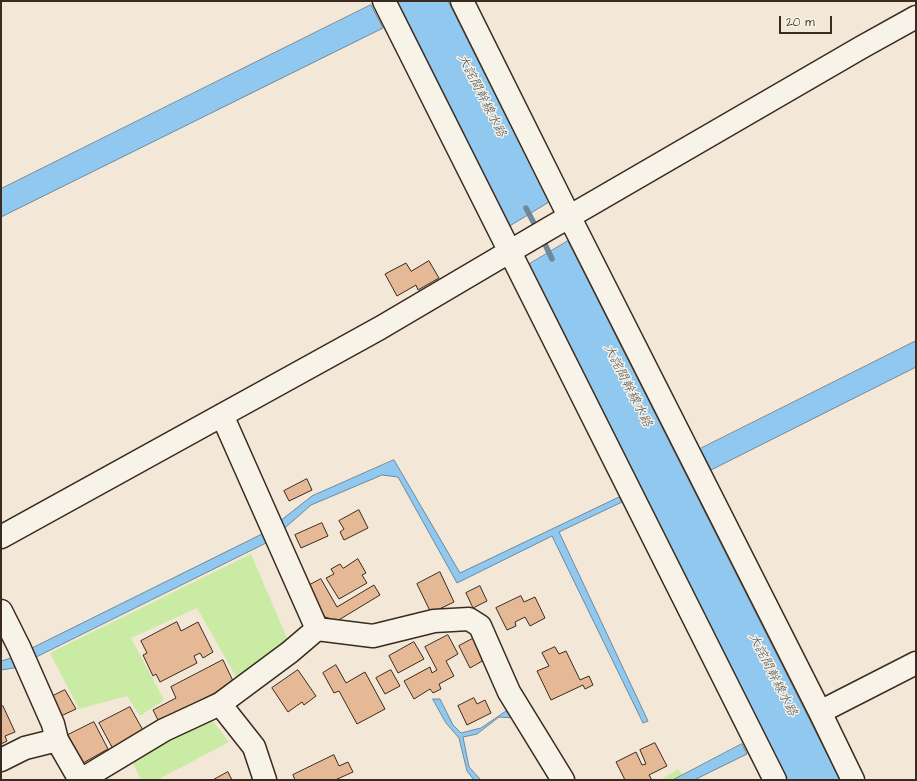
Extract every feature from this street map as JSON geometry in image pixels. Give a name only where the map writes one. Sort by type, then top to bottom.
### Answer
[{"type":"street","points":[[384,1],[775,780]]},
{"type":"street","points":[[462,1],[569,217],[853,780]]},
{"type":"street","points":[[1,537],[380,328],[528,240],[862,47],[916,18]]},
{"type":"street","points":[[222,415],[317,628]]},
{"type":"street","points":[[1,611],[53,724],[57,740],[80,780],[164,730],[220,704],[290,652],[317,628],[374,636],[434,621],[469,619],[480,626],[509,692],[563,780]]},
{"type":"street","points":[[820,712],[916,663]]},
{"type":"street","points":[[220,704],[254,747],[265,780]]},
{"type":"street","points":[[1,760],[25,748],[57,740]]},
{"type":"green space","points":[[251,554],[290,645],[239,682],[197,608],[131,638],[164,700],[140,716],[127,696],[79,709],[50,653]]},
{"type":"green space","points":[[208,715],[229,742],[157,780],[141,780],[129,755]]},
{"type":"green space","points":[[678,769],[686,779],[685,780],[660,780]]},
{"type":"water","points":[[394,1],[448,1],[549,202],[508,227]]},
{"type":"water","points":[[371,5],[383,28],[1,217],[1,189]]},
{"type":"water","points":[[568,241],[840,780],[785,780],[528,265]]},
{"type":"water","points":[[916,341],[916,367],[711,470],[700,449]]},
{"type":"water","points":[[394,460],[460,573],[619,497],[622,502],[559,532],[648,721],[643,723],[552,536],[457,583],[398,477],[382,475],[311,505],[270,541],[14,668],[1,670],[1,661],[34,647],[266,532],[312,496]]},
{"type":"water","points":[[433,699],[440,699],[453,725],[461,733],[481,728],[506,711],[514,715],[515,718],[499,717],[477,734],[463,737],[469,767],[481,780],[474,780],[467,771],[459,738],[446,723]]},
{"type":"water","points":[[742,744],[747,754],[694,780],[673,780]]},
{"type":"building","points":[[429,261],[439,278],[418,290],[416,285],[397,296],[385,274],[406,263],[411,271]]},
{"type":"building","points":[[307,479],[312,490],[289,501],[284,491]]},
{"type":"building","points":[[359,510],[368,528],[344,540],[340,532],[344,529],[339,521]]},
{"type":"building","points":[[322,523],[328,536],[301,548],[295,535]]},
{"type":"building","points":[[358,559],[366,573],[362,575],[367,583],[339,599],[326,578],[334,574],[331,569],[340,564],[343,568]]},
{"type":"building","points":[[440,572],[454,602],[431,613],[417,584]]},
{"type":"building","points":[[321,579],[337,607],[374,585],[380,595],[337,621],[325,617],[306,587]]},
{"type":"building","points":[[480,586],[487,601],[473,608],[466,593]]},
{"type":"building","points":[[521,596],[524,602],[535,597],[545,618],[530,626],[525,617],[515,622],[516,626],[507,630],[496,608]]},
{"type":"building","points":[[177,622],[181,631],[198,622],[213,652],[203,658],[200,653],[194,656],[197,663],[160,682],[156,674],[153,676],[143,655],[147,653],[141,641]]},
{"type":"building","points":[[448,635],[458,654],[446,661],[454,676],[439,684],[441,689],[433,693],[430,689],[414,699],[404,681],[430,667],[432,673],[437,670],[425,647]]},
{"type":"building","points":[[476,637],[484,660],[470,668],[459,646]]},
{"type":"building","points":[[414,642],[424,659],[398,673],[389,656]]},
{"type":"building","points":[[555,647],[559,654],[566,651],[580,680],[589,676],[593,685],[585,689],[583,685],[551,700],[537,671],[549,666],[542,653]]},
{"type":"building","points":[[223,660],[234,683],[159,722],[153,710],[176,698],[171,687]]},
{"type":"building","points":[[336,665],[346,683],[365,672],[385,709],[357,724],[339,691],[334,693],[323,673]]},
{"type":"building","points":[[298,670],[316,696],[304,705],[302,702],[288,712],[272,688]]},
{"type":"building","points":[[391,670],[400,686],[385,694],[376,678]]},
{"type":"building","points":[[65,690],[76,709],[61,716],[51,697]]},
{"type":"building","points":[[474,698],[477,704],[485,700],[491,713],[467,725],[458,706]]},
{"type":"building","points":[[3,706],[15,732],[5,736],[7,741],[1,744],[1,707]]},
{"type":"building","points":[[130,707],[144,732],[113,749],[99,723]]},
{"type":"building","points":[[94,722],[108,749],[83,763],[68,735]]},
{"type":"building","points":[[655,743],[667,766],[649,775],[652,780],[625,780],[616,762],[636,752],[642,765],[646,764],[640,750]]},
{"type":"building","points":[[334,755],[339,766],[348,762],[353,772],[335,780],[295,780],[293,775]]},
{"type":"building","points":[[228,772],[232,780],[213,780]]},
{"type":"waterway","name":"大詫間幹線水路","points":[[526,208],[538,231]]},
{"type":"waterway","name":"大詫間幹線水路","points":[[542,238],[552,259]]}]
